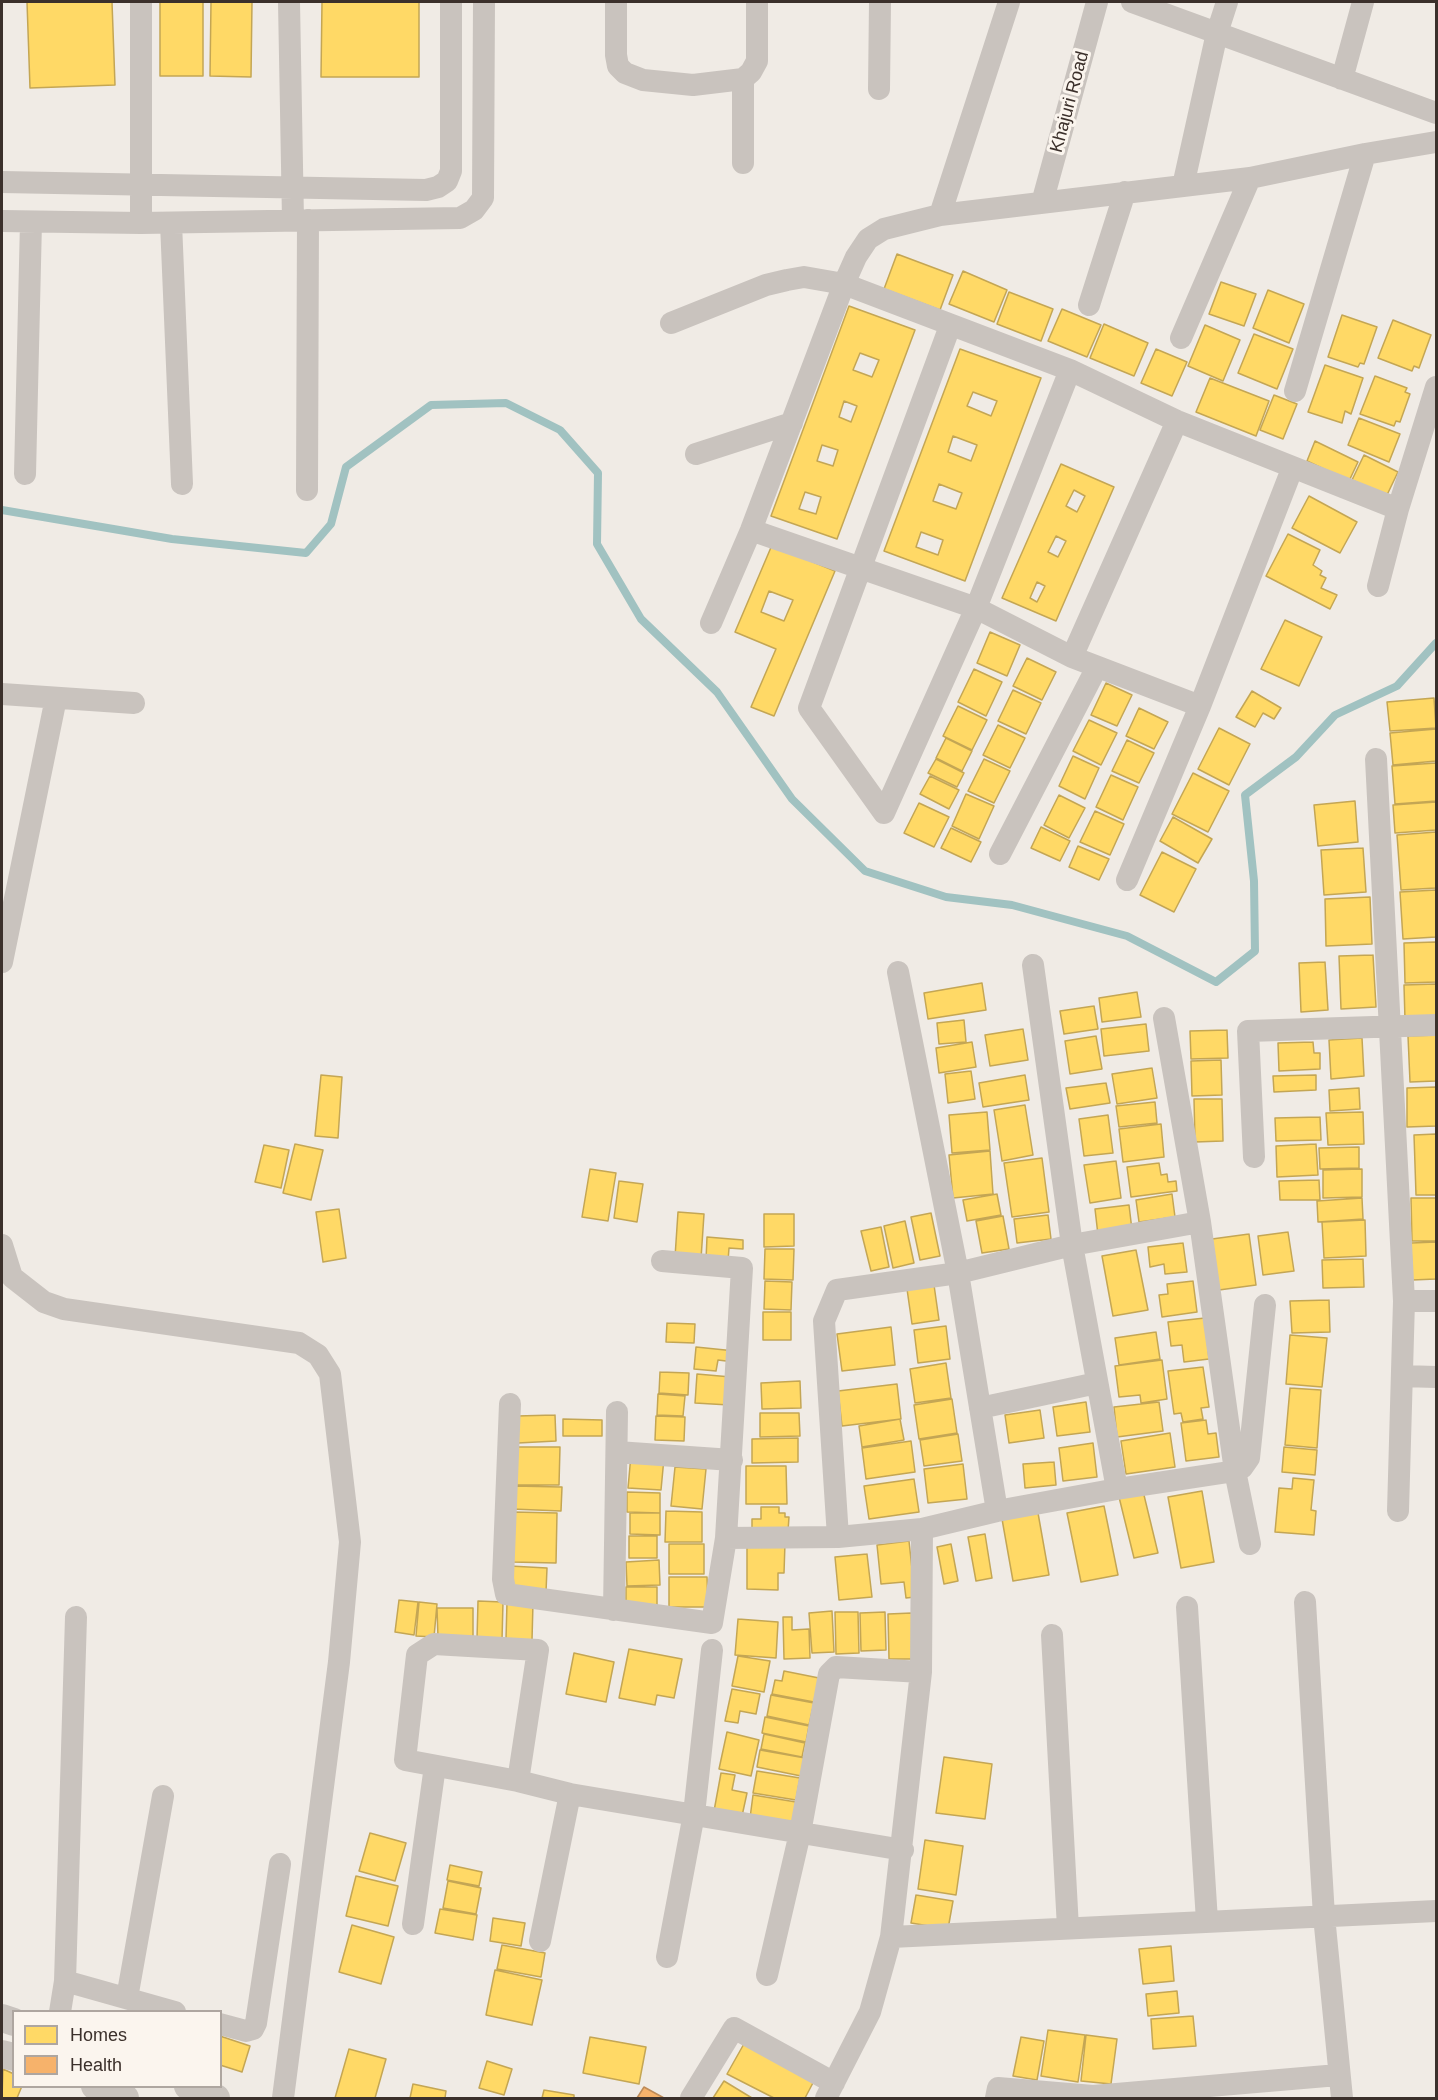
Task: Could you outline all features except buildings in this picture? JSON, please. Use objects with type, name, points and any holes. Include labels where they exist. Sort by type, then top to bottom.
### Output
[{"type":"street","points":[[141,2],[141,223]]},
{"type":"street","points":[[289,2],[294,186],[300,220],[307,490]]},
{"type":"street","points":[[2,182],[426,190],[438,187],[447,181],[451,171],[451,2]]},
{"type":"street","points":[[2,221],[171,223],[460,218],[474,210],[483,198],[484,2]]},
{"type":"street","points":[[616,2],[618,66],[625,73],[644,80],[693,85],[743,79],[751,72],[757,61],[757,2]]},
{"type":"street","points":[[879,89],[880,2]]},
{"type":"street","points":[[940,215],[1009,2]]},
{"type":"street","name":"Khajuri Road","points":[[1042,203],[1097,2]]},
{"type":"street","points":[[1132,2],[1437,113]]},
{"type":"street","points":[[1183,186],[1217,33],[1227,2]]},
{"type":"street","points":[[1342,79],[1363,2]]},
{"type":"street","points":[[743,79],[743,163]]},
{"type":"street","points":[[711,623],[751,530],[844,284],[856,257],[868,239],[884,229],[940,215],[1250,178],[1365,154],[1437,142]]},
{"type":"street","points":[[1295,391],[1365,154]]},
{"type":"street","points":[[1181,338],[1250,178]]},
{"type":"street","points":[[447,181],[474,210]]},
{"type":"street","points":[[1089,304],[1125,192]]},
{"type":"street","points":[[25,474],[31,222]]},
{"type":"street","points":[[171,223],[183,484]]},
{"type":"street","points":[[671,323],[766,285],[787,280],[804,277],[844,284],[1070,370],[1176,422],[1398,509]]},
{"type":"street","points":[[950,326],[809,708],[884,813],[976,608],[1070,370]]},
{"type":"street","points":[[1378,586],[1398,509],[1435,396]]},
{"type":"street","points":[[1072,657],[1176,422]]},
{"type":"street","points":[[696,454],[792,423]]},
{"type":"street","points":[[1127,880],[1200,706],[1292,469]]},
{"type":"street","points":[[751,530],[976,608],[1072,657],[1200,706]]},
{"type":"street","points":[[1000,854],[1097,667]]},
{"type":"street","points":[[2,694],[134,703]]},
{"type":"street","points":[[2,962],[56,698]]},
{"type":"street","points":[[1376,759],[1404,1301],[1398,1510]]},
{"type":"street","points":[[1033,965],[1072,1245],[1117,1489]]},
{"type":"street","points":[[898,972],[958,1273],[997,1511]]},
{"type":"street","points":[[1164,1018],[1200,1222],[1235,1471],[1250,1544]]},
{"type":"street","points":[[1254,1157],[1248,1031],[1437,1025]]},
{"type":"street","points":[[838,1537],[824,1321],[837,1290],[958,1273],[1072,1245],[1200,1222]]},
{"type":"street","points":[[2,1245],[12,1278],[44,1302],[64,1309],[299,1343],[318,1355],[330,1374],[350,1542],[339,1662],[283,2098]]},
{"type":"street","points":[[510,1404],[502,1587],[506,1594],[712,1623],[726,1539],[742,1268],[662,1262]]},
{"type":"street","points":[[1404,1301],[1437,1300]]},
{"type":"street","points":[[726,1539],[838,1537],[922,1529],[997,1511],[1242,1468],[1249,1458],[1265,1305]]},
{"type":"street","points":[[1402,1376],[1437,1377]]},
{"type":"street","points":[[980,1408],[1097,1383]]},
{"type":"street","points":[[614,1610],[617,1412]]},
{"type":"street","points":[[617,1452],[732,1460]]},
{"type":"street","points":[[691,2098],[734,2028],[830,2091],[870,2012],[891,1937],[903,1850],[921,1672],[922,1529]]},
{"type":"street","points":[[1305,1602],[1324,1917],[1342,2098]]},
{"type":"street","points":[[1187,1607],[1208,1922]]},
{"type":"street","points":[[60,2010],[65,1981],[76,1617]]},
{"type":"street","points":[[1052,1635],[1068,1928]]},
{"type":"street","points":[[518,1781],[538,1650],[434,1644],[417,1654],[405,1760],[518,1781],[570,1794],[903,1850]]},
{"type":"street","points":[[666,1958],[694,1814],[712,1650]]},
{"type":"street","points":[[767,1975],[800,1833],[829,1674],[836,1667],[921,1672]]},
{"type":"street","points":[[413,1924],[435,1766]]},
{"type":"street","points":[[540,1941],[570,1794]]},
{"type":"street","points":[[127,1998],[163,1796]]},
{"type":"street","points":[[222,2025],[246,2031],[253,2029],[256,2023],[280,1864]]},
{"type":"street","points":[[891,1937],[1437,1911]]},
{"type":"street","points":[[65,1981],[168,2010]]},
{"type":"street","points":[[996,2098],[998,2088],[1093,2097],[1338,2075]]},
{"type":"street","points":[[100,2088],[125,2098]]},
{"type":"street","points":[[193,2088],[216,2098]]},
{"type":"waterway","points":[[2,510],[172,539],[306,553],[331,524],[346,467],[431,405],[506,403],[560,430],[598,473],[597,544],[641,619],[717,692],[792,799],[865,871],[946,897],[1012,905],[1127,936],[1216,982],[1255,951],[1254,881],[1245,795],[1296,757],[1335,715],[1397,686],[1436,643]]}]
